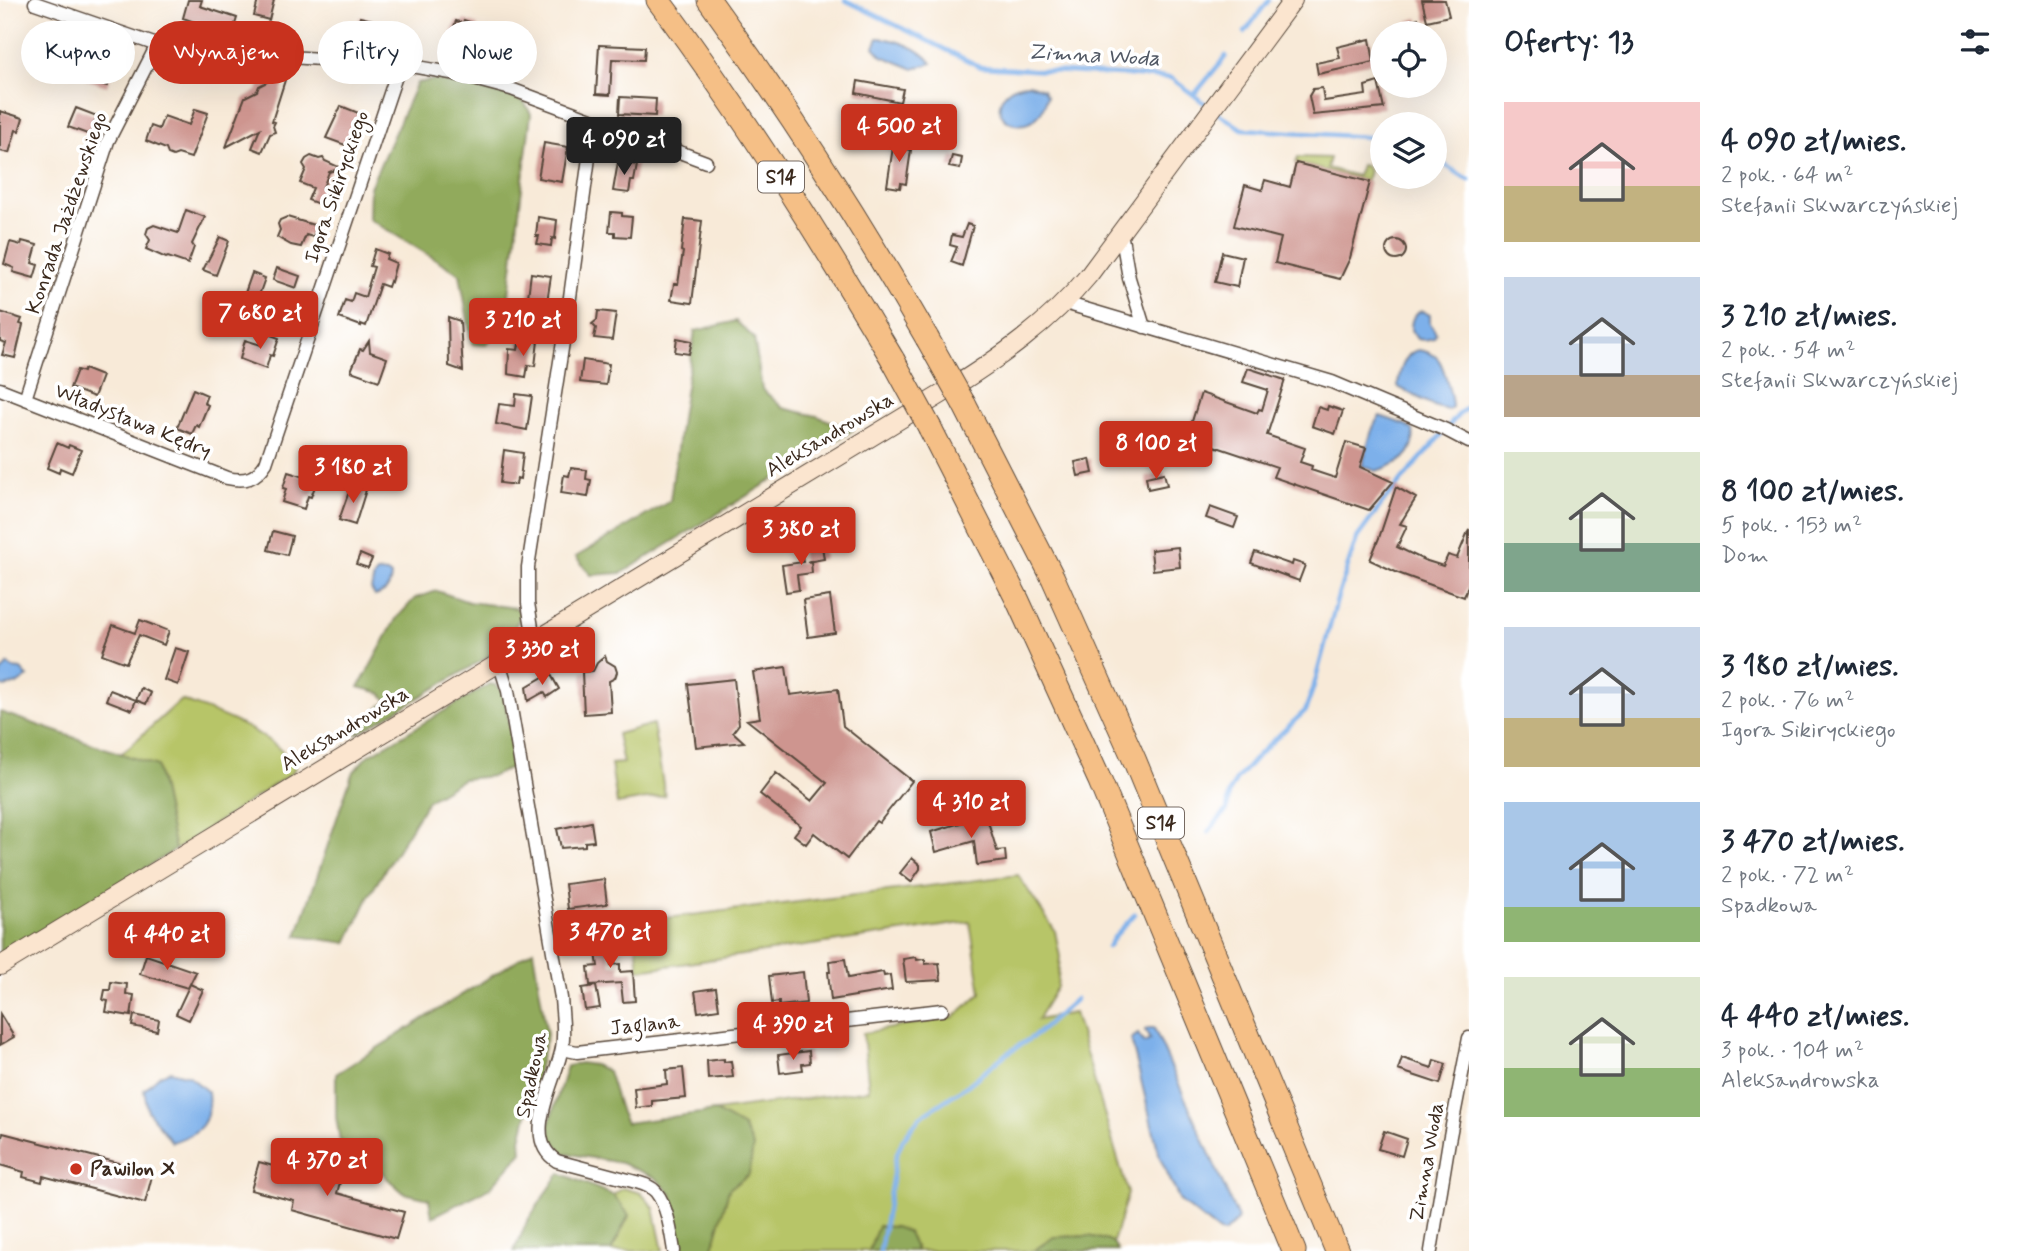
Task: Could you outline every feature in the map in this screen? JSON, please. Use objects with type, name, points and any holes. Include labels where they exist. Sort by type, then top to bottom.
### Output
[{"type":"highway","name":"S14","points":[[658,0],[692,46],[824,243],[930,428],[1018,601],[1100,780],[1294,1251]]},
{"type":"highway","name":"S14","points":[[709,0],[754,62],[874,247],[964,404],[1053,579],[1129,747],[1337,1251]]},
{"type":"main road","name":"Aleksandrowska","points":[[0,966],[974,374],[1041,325],[1065,303],[1121,232],[1293,0]]},
{"type":"street","points":[[36,3],[149,42]]},
{"type":"street","name":"Konrada Jażdżewskiego","points":[[25,399],[108,141],[149,61]]},
{"type":"street","points":[[423,68],[511,89],[706,162]]},
{"type":"street","name":"Igora Sikiryckiego","points":[[253,478],[266,463],[393,84]]},
{"type":"street","points":[[534,640],[528,603],[528,567],[570,298],[594,121]]},
{"type":"street","points":[[1121,232],[1129,278],[1144,327]]},
{"type":"street","points":[[1065,303],[1332,382],[1469,442]]},
{"type":"street","name":"Władysława Kędry","points":[[0,389],[227,478],[253,478]]},
{"type":"street","name":"Spadkowa","points":[[499,662],[508,691],[561,998],[562,1049],[541,1121],[540,1142],[548,1155],[557,1161],[636,1182],[655,1191],[662,1204],[674,1251]]},
{"type":"street","name":"Jaglana","points":[[562,1049],[577,1052],[942,1010]]},
{"type":"street","name":"Zimna Woda","points":[[1431,1251],[1469,1038]]},
{"type":"green space","points":[[435,80],[437,84],[457,84],[502,92],[524,102],[531,114],[506,319],[487,345],[472,344],[460,274],[369,219],[370,187],[417,84]]},
{"type":"green space","points":[[1298,157],[1330,158],[1327,168],[1357,176],[1361,165],[1366,166],[1369,171],[1366,181],[1296,163]]},
{"type":"green space","points":[[736,321],[754,338],[762,389],[783,408],[817,416],[853,430],[622,573],[591,575],[576,557],[670,501],[695,331]]},
{"type":"green space","points":[[437,591],[469,602],[516,608],[522,614],[503,648],[357,734],[365,720],[387,701],[381,693],[359,687],[396,619],[415,598]]},
{"type":"green space","points":[[490,684],[503,692],[517,765],[493,776],[463,779],[428,800],[369,896],[347,943],[297,936],[352,774],[366,757]]},
{"type":"green space","points":[[181,700],[228,718],[258,734],[285,753],[296,766],[292,773],[175,850],[157,766],[121,754]]},
{"type":"green space","points":[[0,712],[157,766],[175,850],[0,957]]},
{"type":"green space","points":[[653,724],[665,796],[617,804],[611,764],[623,763],[617,734]]},
{"type":"green space","points":[[1018,875],[1055,931],[1060,957],[1057,987],[1037,1020],[1074,1013],[1128,1193],[1113,1242],[1089,1236],[1054,1237],[1033,1251],[916,1251],[916,1247],[879,1226],[869,1251],[712,1251],[729,1189],[749,1174],[743,1127],[715,1111],[869,1090],[863,1033],[954,1017],[981,993],[970,922],[639,970],[634,922]]},
{"type":"green space","points":[[533,950],[547,1035],[521,1139],[522,1152],[490,1188],[432,1217],[429,1199],[404,1193],[388,1179],[368,1153],[340,1141],[336,1117],[336,1074]]},
{"type":"green space","points":[[580,1063],[608,1071],[626,1123],[715,1111],[743,1127],[753,1146],[749,1174],[729,1189],[712,1251],[682,1251],[672,1195],[656,1178],[621,1163],[564,1153],[552,1140],[549,1124],[567,1066]]},
{"type":"green space","points":[[560,1173],[613,1195],[629,1215],[611,1251],[514,1251],[528,1220]]},
{"type":"green space","points":[[623,1188],[641,1193],[654,1208],[663,1251],[611,1251],[629,1216],[613,1195]]},
{"type":"green space","points":[[878,1226],[895,1227],[908,1232],[916,1251],[869,1251]]},
{"type":"green space","points":[[1089,1236],[1113,1242],[1118,1251],[1033,1251],[1054,1237]]},
{"type":"water","points":[[878,38],[908,45],[932,63],[914,69],[882,56],[874,47]]},
{"type":"water","points":[[1029,84],[1043,89],[1047,96],[1042,111],[1034,120],[1015,124],[1001,114],[1000,105],[1009,90],[1015,86]]},
{"type":"water","points":[[1422,311],[1430,315],[1430,323],[1436,333],[1434,338],[1417,339],[1411,330],[1413,318]]},
{"type":"water","points":[[1418,350],[1431,354],[1440,363],[1452,403],[1448,410],[1436,407],[1398,387],[1406,359]]},
{"type":"water","points":[[1380,416],[1406,425],[1413,430],[1413,439],[1412,447],[1404,458],[1376,471],[1362,466],[1371,433]]},
{"type":"water","points":[[378,572],[391,576],[390,584],[375,596],[371,589]]},
{"type":"water","points":[[8,664],[12,668],[21,669],[28,677],[18,684],[4,687],[0,684],[0,673]]},
{"type":"water","points":[[1154,1028],[1238,1218],[1224,1233],[1219,1232],[1180,1201],[1160,1158],[1131,1039],[1138,1034],[1144,1043],[1150,1040],[1145,1030]]},
{"type":"water","points":[[170,1071],[189,1076],[208,1092],[209,1103],[202,1125],[190,1135],[172,1142],[148,1111],[144,1090],[160,1075]]},
{"type":"building","points":[[188,0],[202,0],[200,6],[237,18],[236,21],[192,21],[183,18]]},
{"type":"building","points":[[258,0],[274,0],[269,20],[254,16]]},
{"type":"building","points":[[1422,0],[1445,0],[1449,16],[1427,21]]},
{"type":"building","points":[[360,17],[377,21],[359,21]]},
{"type":"building","points":[[1370,39],[1370,63],[1318,74],[1316,63],[1340,58],[1337,47]]},
{"type":"building","points":[[599,45],[645,47],[644,60],[612,59],[610,95],[596,94]]},
{"type":"building","points":[[858,81],[903,89],[900,102],[856,93]]},
{"type":"building","points":[[284,84],[272,121],[275,122],[275,132],[270,134],[262,152],[252,148],[260,129],[226,147],[245,97],[257,91],[259,86]]},
{"type":"building","points":[[1370,84],[1370,98],[1382,98],[1384,108],[1313,115],[1309,96],[1313,89],[1322,88],[1324,101],[1366,95],[1365,86]]},
{"type":"building","points":[[620,97],[656,99],[655,116],[619,114]]},
{"type":"building","points":[[341,106],[361,114],[348,146],[326,138]]},
{"type":"building","points":[[76,108],[97,116],[90,135],[68,127]]},
{"type":"building","points":[[195,109],[208,113],[191,158],[178,154],[173,156],[168,154],[166,149],[146,141],[151,126],[159,129],[164,116],[189,125]]},
{"type":"building","points":[[0,111],[23,118],[9,153],[0,151]]},
{"type":"building","points":[[897,139],[908,141],[907,149],[911,150],[906,184],[901,183],[900,188],[887,186],[893,147]]},
{"type":"building","points":[[544,143],[568,147],[562,182],[538,178]]},
{"type":"building","points":[[311,156],[323,158],[341,168],[329,172],[322,190],[329,193],[324,206],[308,200],[313,188],[300,183],[306,169],[303,164]]},
{"type":"building","points":[[952,156],[962,158],[960,169],[949,167]]},
{"type":"building","points":[[618,162],[637,165],[629,193],[613,191]]},
{"type":"building","points":[[1296,163],[1370,182],[1350,258],[1340,279],[1275,263],[1281,238],[1234,226],[1245,185],[1262,190],[1265,180],[1290,187]]},
{"type":"building","points":[[186,210],[205,217],[192,244],[194,247],[188,264],[146,249],[150,240],[146,234],[148,228],[154,225],[178,233]]},
{"type":"building","points":[[611,212],[632,217],[630,237],[615,236],[615,232],[609,232]]},
{"type":"building","points":[[287,217],[317,226],[313,237],[306,235],[301,247],[277,237],[280,220]]},
{"type":"building","points":[[538,217],[557,220],[555,239],[552,238],[551,246],[537,244]]},
{"type":"building","points":[[685,219],[702,221],[692,303],[671,300],[674,284],[678,284]]},
{"type":"building","points":[[967,224],[973,226],[962,266],[951,262],[957,247],[950,245],[952,235],[962,237]]},
{"type":"building","points":[[220,237],[229,241],[216,275],[203,270]]},
{"type":"building","points":[[1396,240],[1403,243],[1406,250],[1403,257],[1396,260],[1389,257],[1386,250],[1389,243]]},
{"type":"building","points":[[22,241],[37,245],[32,263],[38,265],[34,278],[13,272],[14,268],[4,264],[10,242],[21,245]]},
{"type":"building","points":[[375,249],[388,254],[386,259],[396,263],[391,282],[388,287],[380,284],[366,326],[361,326],[339,318],[345,300],[351,302],[354,293],[365,297],[374,267],[370,266]]},
{"type":"building","points":[[1222,252],[1243,257],[1237,287],[1215,282]]},
{"type":"building","points":[[277,268],[300,276],[296,288],[273,280]]},
{"type":"building","points":[[252,273],[265,278],[257,301],[244,296]]},
{"type":"building","points":[[531,273],[551,276],[546,308],[527,305]]},
{"type":"building","points":[[598,311],[616,313],[612,340],[594,338],[596,328],[592,324],[597,320]]},
{"type":"building","points":[[0,312],[22,319],[15,358],[2,355],[6,343],[0,341]]},
{"type":"building","points":[[448,317],[460,321],[463,371],[449,366]]},
{"type":"building","points":[[265,333],[279,338],[266,369],[240,359],[245,340],[261,345]]},
{"type":"building","points":[[677,338],[692,341],[689,354],[675,352]]},
{"type":"building","points":[[520,339],[538,341],[535,366],[528,365],[526,377],[508,374],[509,349],[518,350]]},
{"type":"building","points":[[369,341],[370,352],[387,358],[379,381],[351,371],[360,349],[363,350]]},
{"type":"building","points":[[583,360],[609,364],[606,385],[580,382]]},
{"type":"building","points":[[1248,368],[1285,380],[1267,435],[1305,448],[1300,462],[1312,466],[1311,470],[1335,478],[1346,442],[1366,448],[1360,467],[1393,482],[1369,510],[1273,477],[1277,467],[1187,437],[1201,393],[1257,413],[1259,409],[1262,410],[1268,390],[1243,382]]},
{"type":"building","points":[[84,369],[102,376],[94,397],[70,388],[77,370],[83,372]]},
{"type":"building","points":[[193,389],[207,395],[204,403],[208,405],[199,427],[196,425],[192,434],[177,428]]},
{"type":"building","points":[[516,394],[532,396],[527,430],[496,424],[499,404],[515,406]]},
{"type":"building","points":[[1328,406],[1343,411],[1335,434],[1312,426],[1318,407],[1327,410]]},
{"type":"building","points":[[57,443],[81,450],[72,473],[60,468],[59,473],[47,468]]},
{"type":"building","points":[[504,450],[523,453],[520,479],[517,478],[516,485],[500,483]]},
{"type":"building","points":[[1090,459],[1093,473],[1078,476],[1075,462]]},
{"type":"building","points":[[571,468],[587,470],[586,479],[591,480],[588,497],[561,493],[564,475],[569,476]]},
{"type":"building","points":[[288,472],[317,481],[304,509],[282,502]]},
{"type":"building","points":[[1164,473],[1167,485],[1148,489],[1146,477]]},
{"type":"building","points":[[351,486],[366,490],[355,525],[339,520]]},
{"type":"building","points":[[1396,487],[1416,498],[1400,524],[1407,526],[1397,547],[1443,566],[1448,555],[1457,558],[1469,529],[1469,583],[1464,597],[1370,560]]},
{"type":"building","points":[[1210,507],[1238,517],[1234,528],[1206,518]]},
{"type":"building","points":[[831,517],[850,517],[850,530],[831,530]]},
{"type":"building","points":[[273,531],[292,536],[287,555],[268,550]]},
{"type":"building","points":[[822,546],[824,559],[811,561],[812,573],[797,575],[799,590],[786,592],[782,565],[803,562],[801,549]]},
{"type":"building","points":[[1178,547],[1180,567],[1153,570],[1151,550]]},
{"type":"building","points":[[1255,552],[1292,565],[1293,561],[1305,565],[1299,581],[1251,563]]},
{"type":"building","points":[[360,554],[372,559],[368,568],[356,564]]},
{"type":"building","points":[[830,596],[835,633],[808,637],[803,600]]},
{"type":"building","points":[[140,620],[169,631],[164,645],[139,635],[126,663],[102,654],[113,625],[135,633]]},
{"type":"building","points":[[175,648],[189,652],[178,685],[164,680]]},
{"type":"building","points":[[605,656],[617,672],[615,678],[609,681],[611,712],[584,714],[582,672],[593,671]]},
{"type":"building","points":[[786,667],[790,695],[838,689],[843,726],[912,781],[847,859],[814,833],[806,844],[794,835],[801,826],[760,794],[776,773],[812,801],[827,783],[747,720],[760,718],[753,672]]},
{"type":"building","points":[[550,673],[559,689],[547,697],[544,692],[528,701],[526,687]]},
{"type":"building","points":[[734,679],[739,724],[733,732],[744,742],[696,747],[688,684]]},
{"type":"building","points":[[141,688],[151,693],[146,704],[136,700]]},
{"type":"building","points":[[110,690],[136,700],[132,710],[106,700]]},
{"type":"building","points":[[986,815],[997,851],[1005,850],[1006,861],[977,865],[974,841],[936,852],[931,832]]},
{"type":"building","points":[[591,822],[594,841],[585,842],[585,846],[561,848],[557,829]]},
{"type":"building","points":[[912,858],[920,865],[920,869],[911,882],[900,873]]},
{"type":"building","points":[[604,879],[607,904],[568,909],[565,884]]},
{"type":"building","points":[[606,932],[611,965],[620,964],[620,972],[633,971],[635,1001],[623,1002],[621,983],[590,985],[588,967],[598,966],[593,934]]},
{"type":"building","points":[[146,955],[196,972],[188,988],[140,974]]},
{"type":"building","points":[[916,957],[917,960],[925,959],[925,964],[939,963],[941,980],[906,982],[903,959]]},
{"type":"building","points":[[845,959],[848,978],[883,972],[884,976],[890,975],[892,990],[831,1000],[829,961]]},
{"type":"building","points":[[803,972],[806,1003],[779,1006],[779,1002],[772,1003],[769,976]]},
{"type":"building","points":[[111,982],[127,984],[126,994],[134,995],[131,1016],[106,1012],[108,1001],[103,1000],[105,990],[110,990]]},
{"type":"building","points":[[190,984],[203,990],[189,1020],[176,1014]]},
{"type":"building","points":[[596,986],[600,1008],[585,1010],[582,988]]},
{"type":"building","points":[[716,988],[719,1009],[698,1012],[695,991]]},
{"type":"building","points":[[0,1014],[14,1037],[0,1045]]},
{"type":"building","points":[[134,1015],[159,1020],[157,1031],[132,1026]]},
{"type":"building","points":[[809,1051],[810,1063],[802,1064],[803,1070],[780,1073],[778,1055]]},
{"type":"building","points":[[1402,1058],[1432,1068],[1434,1060],[1446,1064],[1440,1084],[1398,1070]]},
{"type":"building","points":[[724,1059],[724,1062],[731,1061],[733,1077],[708,1079],[707,1061]]},
{"type":"building","points":[[683,1068],[686,1098],[652,1101],[652,1106],[636,1108],[634,1088],[667,1084],[666,1070]]},
{"type":"building","points":[[1384,1131],[1407,1139],[1402,1156],[1378,1149]]},
{"type":"building","name":"Pawilon X","points":[[3,1133],[153,1172],[145,1203],[43,1176],[42,1182],[23,1177],[24,1172],[0,1165]]},
{"type":"building","points":[[335,1147],[349,1150],[337,1193],[404,1212],[396,1239],[292,1210],[294,1201],[251,1190],[259,1162],[326,1181]]},
{"type":"waterway","name":"Zimna Woda","points":[[845,0],[981,67],[1171,78],[1207,105]]},
{"type":"waterway","points":[[1245,32],[1269,0]]},
{"type":"waterway","points":[[1194,95],[1226,56]]},
{"type":"waterway","name":"Zimna Woda","points":[[1215,111],[1242,129],[1370,137]]},
{"type":"waterway","name":"Zimna Woda","points":[[1447,166],[1469,180]]},
{"type":"waterway","points":[[1208,832],[1227,810],[1229,793],[1236,780],[1259,754],[1305,711],[1357,538],[1384,501],[1469,406]]},
{"type":"waterway","points":[[1108,947],[1135,914]]},
{"type":"waterway","points":[[880,1251],[896,1156],[903,1139],[920,1117],[1037,1034],[1076,999]]},
{"type":"place","name":"Pawilon X","points":[[76,1169]]}]
